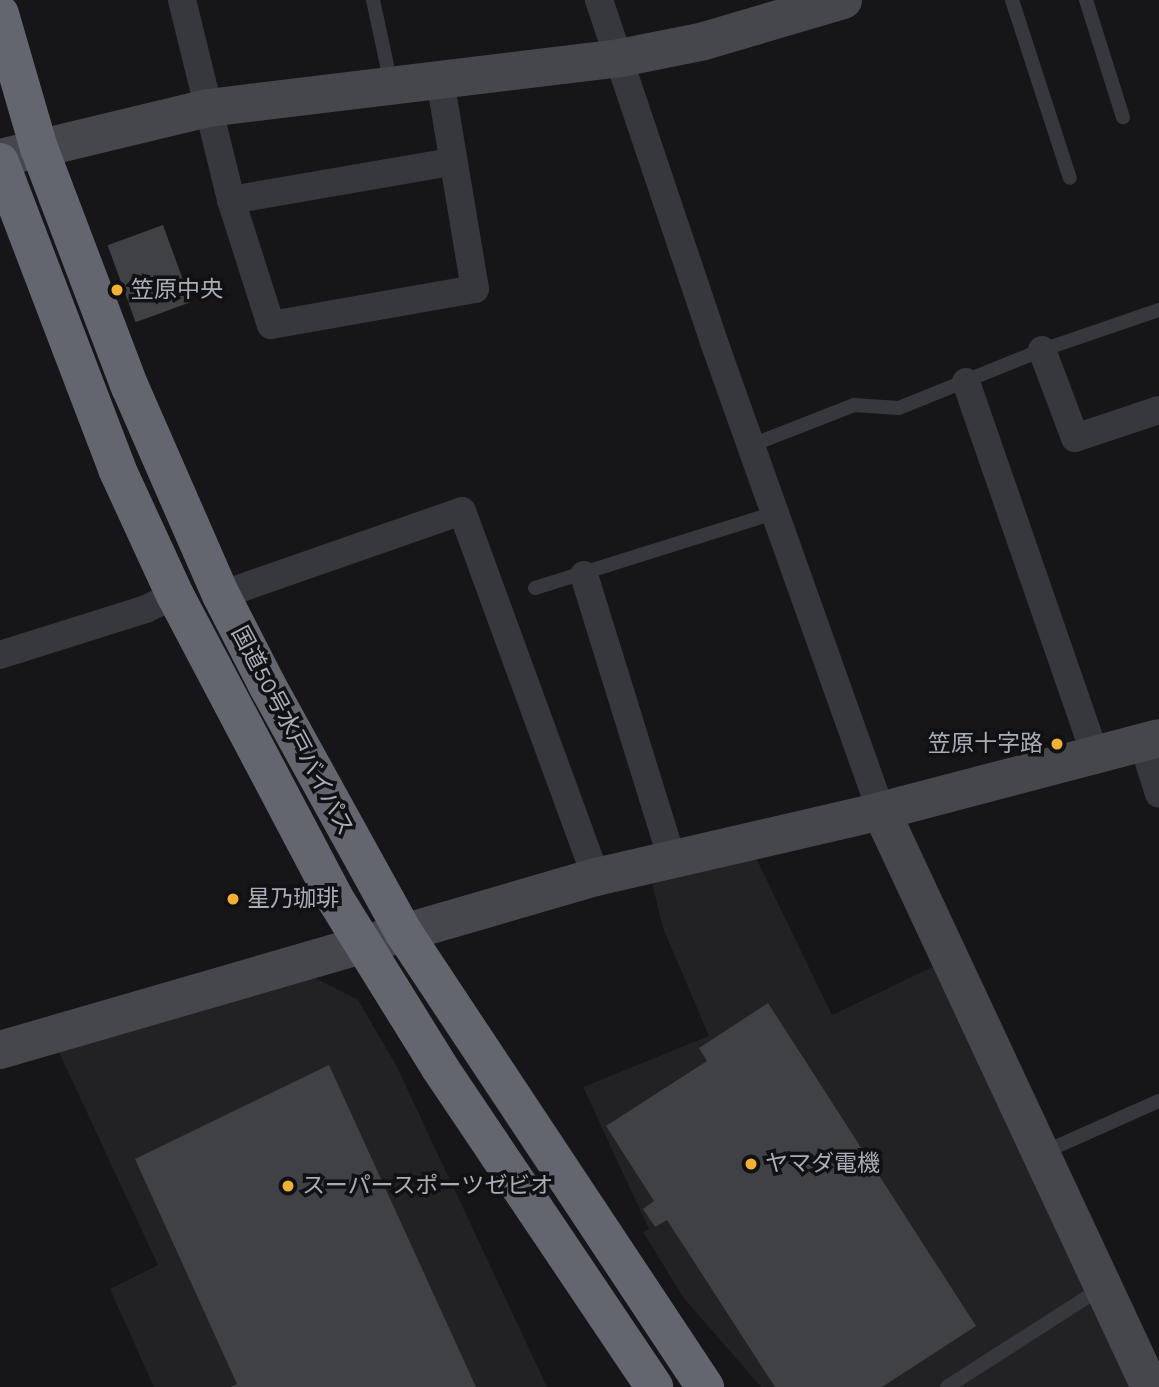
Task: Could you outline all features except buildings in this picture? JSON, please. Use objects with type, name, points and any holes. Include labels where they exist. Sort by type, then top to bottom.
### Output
[{"type":"highway","name":"国道50号水戸バイパス","points":[[0,14],[39,148],[130,387],[221,595],[316,779],[404,933],[705,1387]]},
{"type":"highway","name":"国道50号水戸バイパス","points":[[0,160],[117,468],[175,595],[334,897],[440,1068],[654,1387]]},
{"type":"street","points":[[182,0],[231,200],[271,325],[475,289],[450,162],[440,79]]},
{"type":"street","points":[[599,0],[774,513],[881,811],[1150,1387]]},
{"type":"street","points":[[0,160],[39,148],[208,108],[621,58],[704,41],[826,3]]},
{"type":"street","points":[[231,200],[450,162]]},
{"type":"street","points":[[1042,350],[1075,438],[1159,410]]},
{"type":"street","points":[[966,382],[1095,755]]},
{"type":"street","points":[[221,595],[462,511],[596,877]]},
{"type":"street","points":[[584,575],[672,859]]},
{"type":"street","points":[[0,655],[146,609],[175,595]]},
{"type":"street","points":[[0,1050],[596,877],[881,811],[1151,741],[1159,794]]},
{"type":"lane","points":[[373,0],[391,84]]},
{"type":"lane","points":[[1012,0],[1070,177]]},
{"type":"lane","points":[[1086,0],[1123,117]]},
{"type":"lane","points":[[752,445],[854,405],[899,408],[1042,350],[1159,310]]},
{"type":"lane","points":[[535,588],[584,575],[774,513]]},
{"type":"lane","points":[[1041,1153],[1159,1101]]},
{"type":"lane","points":[[947,1387],[1104,1287]]},
{"type":"shaded area","points":[[756,858],[832,1015],[935,966],[1135,1387],[761,1387],[683,1297],[643,1232],[649,1229],[583,1087],[709,1036],[663,928],[652,883]]},
{"type":"shaded area","points":[[313,977],[358,1000],[396,1065],[547,1387],[154,1387],[110,1289],[158,1265],[57,1048]]},
{"type":"place","name":"笠原中央","points":[[117,290]]},
{"type":"place","name":"笠原十字路","points":[[1057,744]]},
{"type":"place","name":"星乃珈琲","points":[[233,899]]},
{"type":"place","name":"ヤマダ電機","points":[[751,1164]]},
{"type":"place","name":"スーパースポーツゼビオ","points":[[288,1186]]}]
